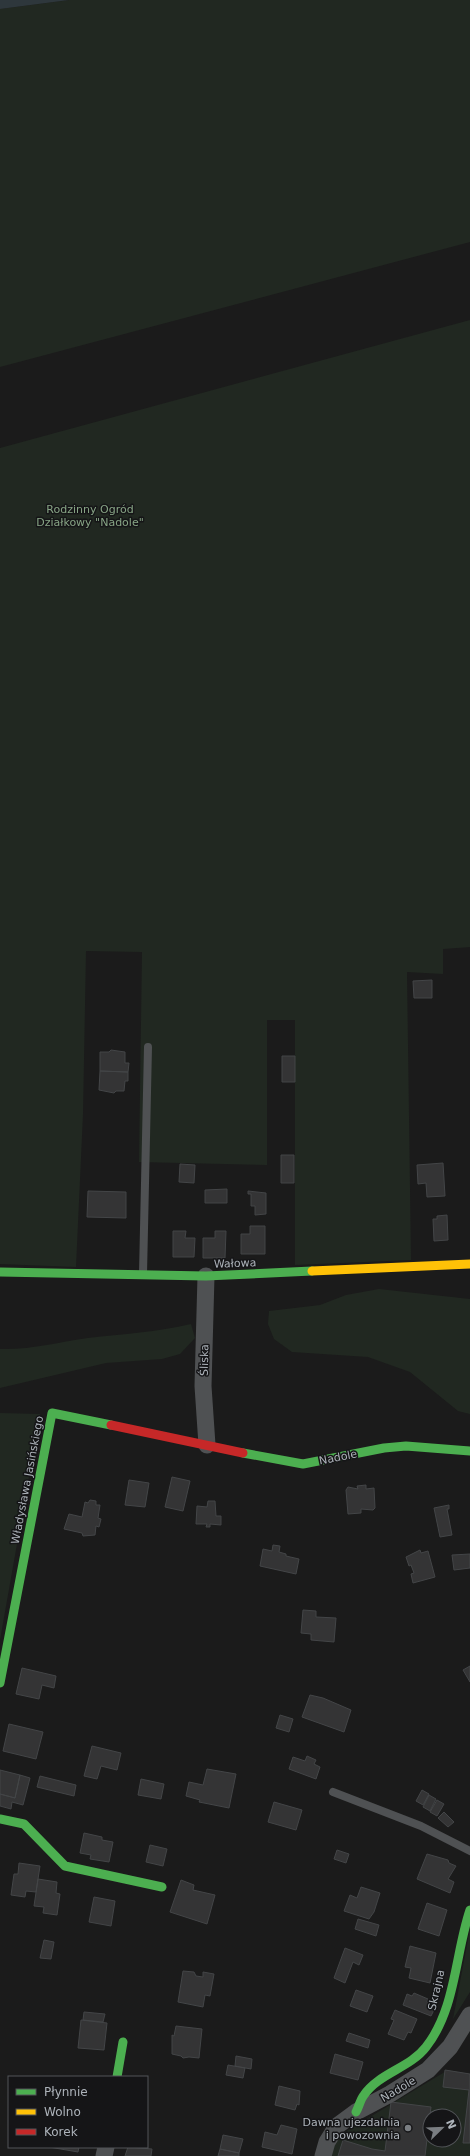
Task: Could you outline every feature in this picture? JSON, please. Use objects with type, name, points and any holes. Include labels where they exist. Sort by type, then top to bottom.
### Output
[{"type":"street","name":"Wałowa","points":[[0,1272],[206,1276],[470,1264]]},
{"type":"street","name":"Śliska","points":[[206,1276],[203,1386],[207,1445]]},
{"type":"street","name":"Władysława Jasińskiego","points":[[0,1683],[52,1413],[207,1445]]},
{"type":"street","name":"Nadole","points":[[207,1445],[241,1453],[303,1464],[384,1448],[406,1446],[470,1451]]},
{"type":"street","points":[[0,1819],[24,1824],[65,1866],[162,1887]]},
{"type":"street","name":"Skrajna","points":[[356,2112],[363,2096],[380,2079],[413,2061],[432,2040],[446,2010],[456,1959],[470,1910]]},
{"type":"street","name":"Nadole","points":[[323,2156],[327,2142],[337,2126],[356,2112],[390,2094],[428,2070],[450,2047],[470,2015]]},
{"type":"street","points":[[117,2076],[122,2042]]},
{"type":"lane","points":[[143,1275],[148,1047]]},
{"type":"lane","points":[[333,1792],[414,1823],[470,1851]]},
{"type":"green space","points":[[69,0],[470,0],[470,242],[0,367],[0,9]]},
{"type":"green space","name":"Rodzinny Ogród Działkowy \"Nadole\"","points":[[470,320],[470,947],[443,949],[443,974],[407,972],[411,1260],[295,1265],[295,1020],[267,1020],[267,1165],[139,1162],[142,952],[86,951],[83,1114],[76,1267],[0,1264],[0,448]]},
{"type":"green space","points":[[379,1289],[470,1299],[470,1414],[458,1411],[410,1372],[368,1357],[292,1352],[274,1339],[268,1324],[269,1311],[320,1305],[346,1295]]},
{"type":"green space","points":[[191,1324],[195,1338],[180,1354],[162,1359],[106,1363],[0,1388],[0,1349],[33,1347],[88,1338],[153,1331]]},
{"type":"green space","points":[[0,1413],[40,1414],[0,1640]]},
{"type":"green space","points":[[470,1929],[470,1992],[453,2019]]},
{"type":"green space","points":[[448,2070],[470,2074],[470,2156],[331,2156],[335,2138]]},
{"type":"shaded area","points":[[0,0],[69,0],[0,9]]},
{"type":"building","points":[[432,980],[432,998],[414,998],[413,981]]},
{"type":"building","points":[[111,1050],[125,1052],[125,1063],[129,1063],[128,1072],[100,1071],[100,1052],[109,1052]]},
{"type":"building","points":[[282,1056],[295,1056],[295,1082],[282,1082]]},
{"type":"building","points":[[100,1071],[128,1072],[128,1081],[125,1081],[124,1091],[116,1091],[114,1093],[99,1090]]},
{"type":"building","points":[[281,1155],[294,1155],[294,1183],[281,1183]]},
{"type":"building","points":[[443,1163],[445,1196],[427,1197],[426,1183],[418,1184],[417,1165]]},
{"type":"building","points":[[180,1164],[195,1165],[194,1183],[179,1182]]},
{"type":"building","points":[[227,1189],[227,1203],[205,1203],[205,1190]]},
{"type":"building","points":[[88,1191],[126,1192],[126,1218],[87,1217]]},
{"type":"building","points":[[248,1191],[266,1193],[266,1214],[255,1215],[255,1206],[251,1206],[251,1194],[248,1194]]},
{"type":"building","points":[[447,1215],[448,1240],[434,1241],[433,1219],[437,1219],[437,1216]]},
{"type":"building","points":[[250,1226],[265,1226],[265,1254],[241,1254],[241,1234],[250,1234]]},
{"type":"building","points":[[173,1231],[186,1231],[185,1238],[195,1238],[194,1257],[173,1257]]},
{"type":"building","points":[[215,1231],[226,1231],[225,1258],[203,1258],[203,1238],[215,1238]]},
{"type":"building","points":[[172,1477],[190,1481],[183,1511],[165,1507]]},
{"type":"building","points":[[129,1480],[149,1483],[145,1507],[125,1505]]},
{"type":"building","points":[[366,1485],[366,1489],[374,1488],[375,1508],[373,1510],[361,1509],[361,1513],[348,1514],[346,1490],[348,1487],[358,1489],[357,1486]]},
{"type":"building","points":[[90,1500],[96,1501],[96,1505],[100,1505],[98,1518],[101,1519],[99,1527],[96,1526],[95,1535],[83,1536],[82,1533],[64,1529],[69,1514],[82,1517],[85,1502],[88,1503]]},
{"type":"building","points":[[208,1501],[215,1501],[216,1516],[221,1516],[221,1525],[210,1524],[210,1527],[206,1527],[207,1524],[196,1524],[197,1506],[207,1507]]},
{"type":"building","points":[[449,1505],[449,1509],[447,1509],[452,1535],[440,1537],[434,1508]]},
{"type":"building","points":[[273,1545],[280,1546],[279,1552],[286,1554],[286,1556],[299,1559],[296,1574],[260,1566],[263,1549],[272,1551]]},
{"type":"building","points":[[420,1550],[421,1553],[428,1551],[435,1577],[413,1583],[411,1574],[414,1573],[411,1565],[409,1566],[406,1557]]},
{"type":"building","points":[[470,1554],[470,1568],[454,1570],[452,1555]]},
{"type":"building","points":[[303,1610],[316,1611],[316,1617],[336,1618],[334,1642],[311,1640],[311,1634],[301,1633]]},
{"type":"building","points":[[470,1666],[470,1682],[463,1670]]},
{"type":"building","points":[[22,1668],[56,1676],[54,1688],[42,1685],[39,1699],[16,1694]]},
{"type":"building","points":[[310,1695],[323,1698],[351,1710],[344,1732],[302,1717]]},
{"type":"building","points":[[280,1715],[293,1719],[289,1732],[276,1728]]},
{"type":"building","points":[[9,1724],[43,1732],[36,1759],[3,1751]]},
{"type":"building","points":[[92,1746],[121,1753],[117,1770],[101,1766],[97,1779],[84,1776]]},
{"type":"building","points":[[307,1756],[316,1760],[314,1764],[320,1767],[316,1779],[289,1769],[293,1757],[305,1761]]},
{"type":"building","points":[[207,1769],[236,1774],[229,1808],[199,1802],[200,1800],[186,1796],[189,1782],[203,1785]]},
{"type":"building","points":[[0,1770],[20,1775],[15,1798],[0,1794]]},
{"type":"building","points":[[20,1775],[30,1778],[23,1805],[12,1802],[11,1809],[0,1806],[0,1794],[15,1798]]},
{"type":"building","points":[[40,1776],[76,1785],[74,1796],[37,1787]]},
{"type":"building","points":[[141,1779],[164,1784],[161,1799],[138,1795]]},
{"type":"building","points":[[422,1790],[429,1794],[423,1805],[416,1801]]},
{"type":"building","points":[[429,1795],[436,1799],[430,1811],[423,1807]]},
{"type":"building","points":[[437,1800],[444,1804],[437,1816],[430,1812]]},
{"type":"building","points":[[274,1802],[302,1810],[296,1830],[268,1822]]},
{"type":"building","points":[[444,1812],[454,1822],[448,1827],[438,1818]]},
{"type":"building","points":[[84,1833],[102,1837],[102,1840],[113,1842],[109,1862],[90,1859],[91,1855],[80,1853]]},
{"type":"building","points":[[150,1845],[167,1849],[163,1866],[146,1862]]},
{"type":"building","points":[[337,1850],[349,1854],[346,1863],[334,1859]]},
{"type":"building","points":[[427,1854],[448,1860],[449,1863],[456,1866],[448,1879],[454,1882],[450,1893],[417,1879]]},
{"type":"building","points":[[19,1863],[40,1866],[36,1892],[26,1891],[25,1897],[11,1895],[14,1874],[18,1874]]},
{"type":"building","points":[[38,1879],[57,1882],[56,1893],[60,1894],[57,1915],[43,1913],[44,1907],[34,1906]]},
{"type":"building","points":[[181,1880],[194,1885],[193,1890],[215,1895],[207,1924],[170,1912]]},
{"type":"building","points":[[361,1887],[380,1893],[374,1912],[369,1919],[344,1911],[350,1895],[357,1898]]},
{"type":"building","points":[[94,1897],[115,1901],[111,1926],[89,1922]]},
{"type":"building","points":[[427,1903],[447,1910],[439,1936],[418,1929]]},
{"type":"building","points":[[358,1919],[379,1925],[376,1936],[355,1929]]},
{"type":"building","points":[[44,1940],[54,1942],[51,1959],[40,1958]]},
{"type":"building","points":[[410,1946],[436,1953],[430,1983],[409,1978],[411,1968],[405,1967]]},
{"type":"building","points":[[345,1948],[363,1955],[359,1965],[353,1962],[345,1983],[334,1978]]},
{"type":"building","points":[[183,1971],[194,1972],[196,1976],[203,1977],[203,1972],[214,1974],[210,1996],[205,1995],[203,2007],[178,2002]]},
{"type":"building","points":[[356,1990],[373,1996],[367,2012],[350,2006]]},
{"type":"building","points":[[414,1993],[428,1999],[427,2002],[436,2006],[431,2016],[403,2005],[407,1994],[412,1996]]},
{"type":"building","points":[[395,2010],[417,2019],[411,2033],[408,2032],[404,2040],[388,2034],[394,2020],[391,2019]]},
{"type":"building","points":[[84,2012],[105,2014],[103,2022],[83,2020]]},
{"type":"building","points":[[81,2020],[107,2023],[104,2050],[78,2048]]},
{"type":"building","points":[[176,2026],[202,2029],[199,2058],[183,2058],[172,2054],[172,2035],[174,2036]]},
{"type":"building","points":[[349,2033],[370,2040],[368,2048],[346,2041]]},
{"type":"building","points":[[335,2054],[363,2062],[358,2080],[330,2073]]},
{"type":"building","points":[[236,2056],[252,2059],[251,2069],[235,2066]]},
{"type":"building","points":[[228,2065],[245,2068],[243,2078],[226,2075]]},
{"type":"building","points":[[445,2070],[470,2074],[470,2143],[463,2143],[469,2090],[443,2087]]},
{"type":"building","points":[[279,2086],[300,2091],[299,2105],[297,2104],[295,2110],[275,2105]]},
{"type":"building","name":"Dawna ujezdalnia i powozownia","points":[[391,2102],[431,2107],[422,2108],[422,2148],[426,2148],[425,2156],[338,2156],[343,2140],[372,2149],[385,2151]]},
{"type":"building","points":[[281,2125],[297,2129],[292,2154],[262,2147],[265,2132],[277,2135]]},
{"type":"building","points":[[223,2135],[243,2139],[239,2153],[220,2149]]},
{"type":"building","points":[[55,2148],[79,2148],[78,2152]]},
{"type":"building","points":[[128,2148],[152,2149],[151,2156],[125,2156]]},
{"type":"building","points":[[220,2149],[239,2153],[239,2156],[218,2156]]},
{"type":"traffic: fast","points":[[0,1272],[206,1276],[312,1271]]},
{"type":"traffic: fast","points":[[0,1683],[52,1413],[111,1425]]},
{"type":"traffic: fast","points":[[243,1453],[303,1464],[384,1448],[406,1446],[470,1451]]},
{"type":"traffic: fast","points":[[0,1819],[24,1824],[65,1866],[162,1887]]},
{"type":"traffic: fast","points":[[356,2112],[363,2097],[370,2087],[412,2060],[426,2047],[436,2032],[449,1999],[470,1910]]},
{"type":"traffic: fast","points":[[117,2076],[123,2042]]},
{"type":"traffic: slow","points":[[312,1271],[470,1264]]},
{"type":"traffic: jam","points":[[111,1425],[243,1453]]},
{"type":"place","name":"Dawna ujezdalnia i powozownia","points":[[408,2128]]}]
